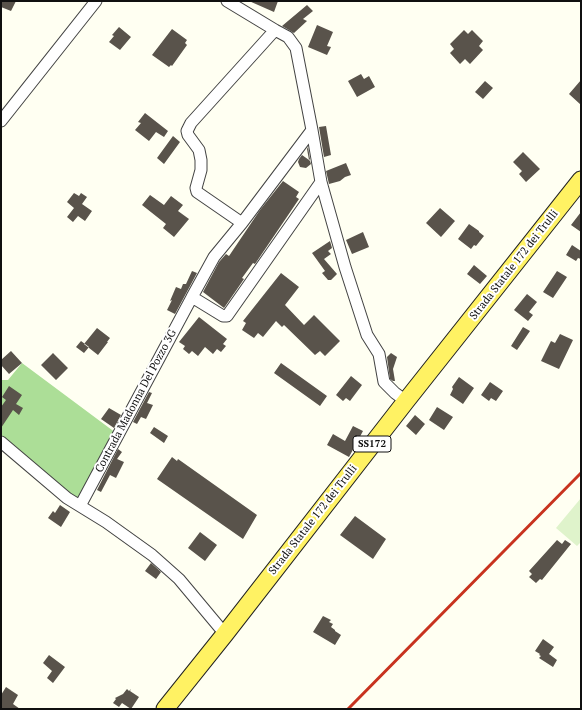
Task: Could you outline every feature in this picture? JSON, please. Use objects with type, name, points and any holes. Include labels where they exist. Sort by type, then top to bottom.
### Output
[{"type":"main road","name":"Strada Statale 172 dei Trulli","points":[[165,709],[406,400],[581,180]]},
{"type":"street","points":[[1,122],[96,1]]},
{"type":"street","points":[[227,1],[288,37],[296,48],[321,182],[345,267],[367,335],[379,354],[384,382],[406,400]]},
{"type":"street","points":[[242,223],[197,192],[196,188],[201,170],[201,160],[199,150],[186,131],[191,123],[275,30]]},
{"type":"street","name":"Contrada Madonna Del Pozzo 3G","points":[[80,506],[214,257],[242,223],[312,130]]},
{"type":"street","points":[[192,297],[223,316],[227,316],[321,182]]},
{"type":"street","points":[[1,442],[68,498],[106,522],[152,555],[180,579],[225,634]]},
{"type":"green space","points":[[22,363],[116,433],[77,501],[2,449],[1,450],[1,380],[8,380]]},
{"type":"green space","points":[[581,498],[581,542],[577,546],[556,528]]},
{"type":"building","points":[[1,1],[16,1],[11,11],[1,7]]},
{"type":"building","points":[[249,1],[278,1],[274,12]]},
{"type":"building","points":[[307,5],[313,11],[303,19],[307,21],[294,33],[282,26]]},
{"type":"building","points":[[317,25],[333,32],[327,46],[331,47],[327,55],[308,47]]},
{"type":"building","points":[[119,27],[131,37],[120,50],[109,42],[114,36],[112,35]]},
{"type":"building","points":[[172,29],[187,40],[185,43],[187,45],[172,66],[171,65],[169,67],[152,55]]},
{"type":"building","points":[[464,30],[468,34],[472,30],[483,41],[479,46],[483,50],[470,64],[465,59],[460,64],[450,53],[454,49],[450,44]]},
{"type":"building","points":[[361,74],[364,79],[369,76],[375,87],[357,97],[348,81]]},
{"type":"building","points":[[581,80],[581,105],[569,94]]},
{"type":"building","points":[[485,81],[493,88],[483,99],[475,92]]},
{"type":"building","points":[[145,113],[168,131],[164,137],[156,132],[149,141],[135,130],[141,123],[138,122]]},
{"type":"building","points":[[326,126],[331,155],[324,157],[319,127]]},
{"type":"building","points":[[173,136],[180,142],[164,164],[157,158]]},
{"type":"building","points":[[308,147],[310,159],[309,160],[307,149]]},
{"type":"building","points":[[523,152],[540,169],[526,182],[519,174],[522,171],[513,162]]},
{"type":"building","points":[[302,155],[310,161],[311,164],[306,168],[300,167],[298,162]]},
{"type":"building","points":[[346,163],[351,175],[340,181],[329,184],[326,171]]},
{"type":"building","points":[[283,181],[299,192],[296,197],[299,199],[255,264],[253,263],[242,278],[244,279],[224,308],[203,292],[219,262],[226,254],[229,256],[260,210]]},
{"type":"building","points":[[74,193],[79,196],[81,193],[87,197],[82,204],[92,211],[85,221],[78,216],[73,222],[67,217],[74,208],[67,202]]},
{"type":"building","points":[[150,195],[164,205],[171,196],[183,205],[178,211],[189,219],[174,237],[163,228],[166,224],[142,205]]},
{"type":"building","points":[[440,208],[455,221],[441,237],[426,223]]},
{"type":"building","points":[[581,212],[581,232],[571,225]]},
{"type":"building","points":[[469,224],[484,236],[476,246],[474,245],[471,249],[458,239]]},
{"type":"building","points":[[363,232],[369,247],[352,254],[346,240]]},
{"type":"building","points":[[330,241],[332,248],[328,251],[331,254],[324,259],[337,274],[331,280],[328,280],[322,273],[325,271],[312,253]]},
{"type":"building","points":[[572,245],[581,251],[581,259],[578,258],[576,261],[566,255]]},
{"type":"building","points":[[474,265],[487,276],[480,284],[467,274]]},
{"type":"building","points":[[192,271],[197,273],[175,314],[167,310],[176,287],[181,289],[183,284],[186,284]]},
{"type":"building","points":[[557,271],[567,277],[553,298],[543,292]]},
{"type":"building","points":[[281,273],[299,287],[285,305],[304,325],[314,315],[340,341],[325,356],[320,351],[315,355],[284,325],[282,327],[276,321],[263,337],[258,333],[254,338],[242,330],[246,323],[243,321]]},
{"type":"building","points":[[527,294],[537,302],[529,312],[533,315],[528,321],[514,310]]},
{"type":"building","points":[[199,317],[227,339],[223,344],[226,346],[221,352],[217,349],[213,354],[205,347],[198,356],[192,351],[189,354],[183,349],[185,346],[179,342]]},
{"type":"building","points":[[523,327],[530,331],[517,350],[511,346]]},
{"type":"building","points":[[97,328],[110,338],[98,355],[84,344]]},
{"type":"building","points":[[560,334],[573,340],[559,369],[541,361],[551,341],[555,343]]},
{"type":"building","points":[[81,341],[89,347],[84,353],[76,347]]},
{"type":"building","points":[[11,351],[22,363],[9,374],[1,365],[1,360]]},
{"type":"building","points":[[53,353],[68,368],[56,380],[41,365]]},
{"type":"building","points":[[391,353],[397,357],[393,369],[395,381],[390,379],[387,357]]},
{"type":"building","points":[[281,363],[327,396],[320,406],[274,373]]},
{"type":"building","points":[[351,376],[362,385],[350,401],[346,398],[343,401],[336,395]]},
{"type":"building","points":[[459,377],[474,388],[463,404],[450,395],[453,389],[452,387]]},
{"type":"building","points":[[490,382],[503,391],[496,401],[491,398],[489,401],[481,395]]},
{"type":"building","points":[[9,386],[22,395],[16,404],[23,408],[19,415],[13,410],[1,428],[1,407],[6,400],[2,397]]},
{"type":"building","points":[[149,392],[152,393],[147,403],[153,405],[146,419],[141,417],[137,424],[133,422]]},
{"type":"building","points":[[437,407],[453,417],[444,430],[429,420]]},
{"type":"building","points":[[109,408],[121,415],[114,428],[101,419]]},
{"type":"building","points":[[415,415],[425,424],[416,435],[406,426]]},
{"type":"building","points":[[353,426],[363,431],[349,457],[327,445],[333,434],[345,441]]},
{"type":"building","points":[[154,427],[168,436],[164,443],[150,433]]},
{"type":"building","points":[[118,449],[122,452],[117,459],[124,462],[116,478],[110,475],[101,492],[97,490]]},
{"type":"building","points":[[172,457],[177,461],[178,459],[257,515],[243,539],[157,479]]},
{"type":"building","points":[[60,505],[70,512],[61,527],[48,518],[53,511],[55,513]]},
{"type":"building","points":[[355,516],[386,539],[373,559],[340,535]]},
{"type":"building","points":[[200,532],[217,545],[205,561],[188,548]]},
{"type":"building","points":[[557,540],[562,544],[565,540],[571,544],[542,580],[540,579],[536,583],[529,577],[532,574],[529,571]]},
{"type":"building","points":[[151,563],[161,572],[156,579],[145,571]]},
{"type":"building","points":[[323,616],[331,620],[329,622],[333,624],[331,627],[341,635],[335,645],[313,632]]},
{"type":"building","points":[[543,639],[554,647],[549,654],[557,660],[553,667],[539,658],[541,656],[539,655],[540,654],[535,651]]},
{"type":"building","points":[[49,655],[65,667],[53,683],[47,678],[52,671],[43,663]]},
{"type":"building","points":[[6,687],[18,695],[13,704],[20,709],[1,709],[1,695]]},
{"type":"building","points":[[127,689],[129,691],[131,689],[130,691],[139,697],[131,709],[122,703],[119,707],[113,703],[116,699],[115,698],[123,694]]},
{"type":"railway","points":[[348,709],[581,473]]}]
